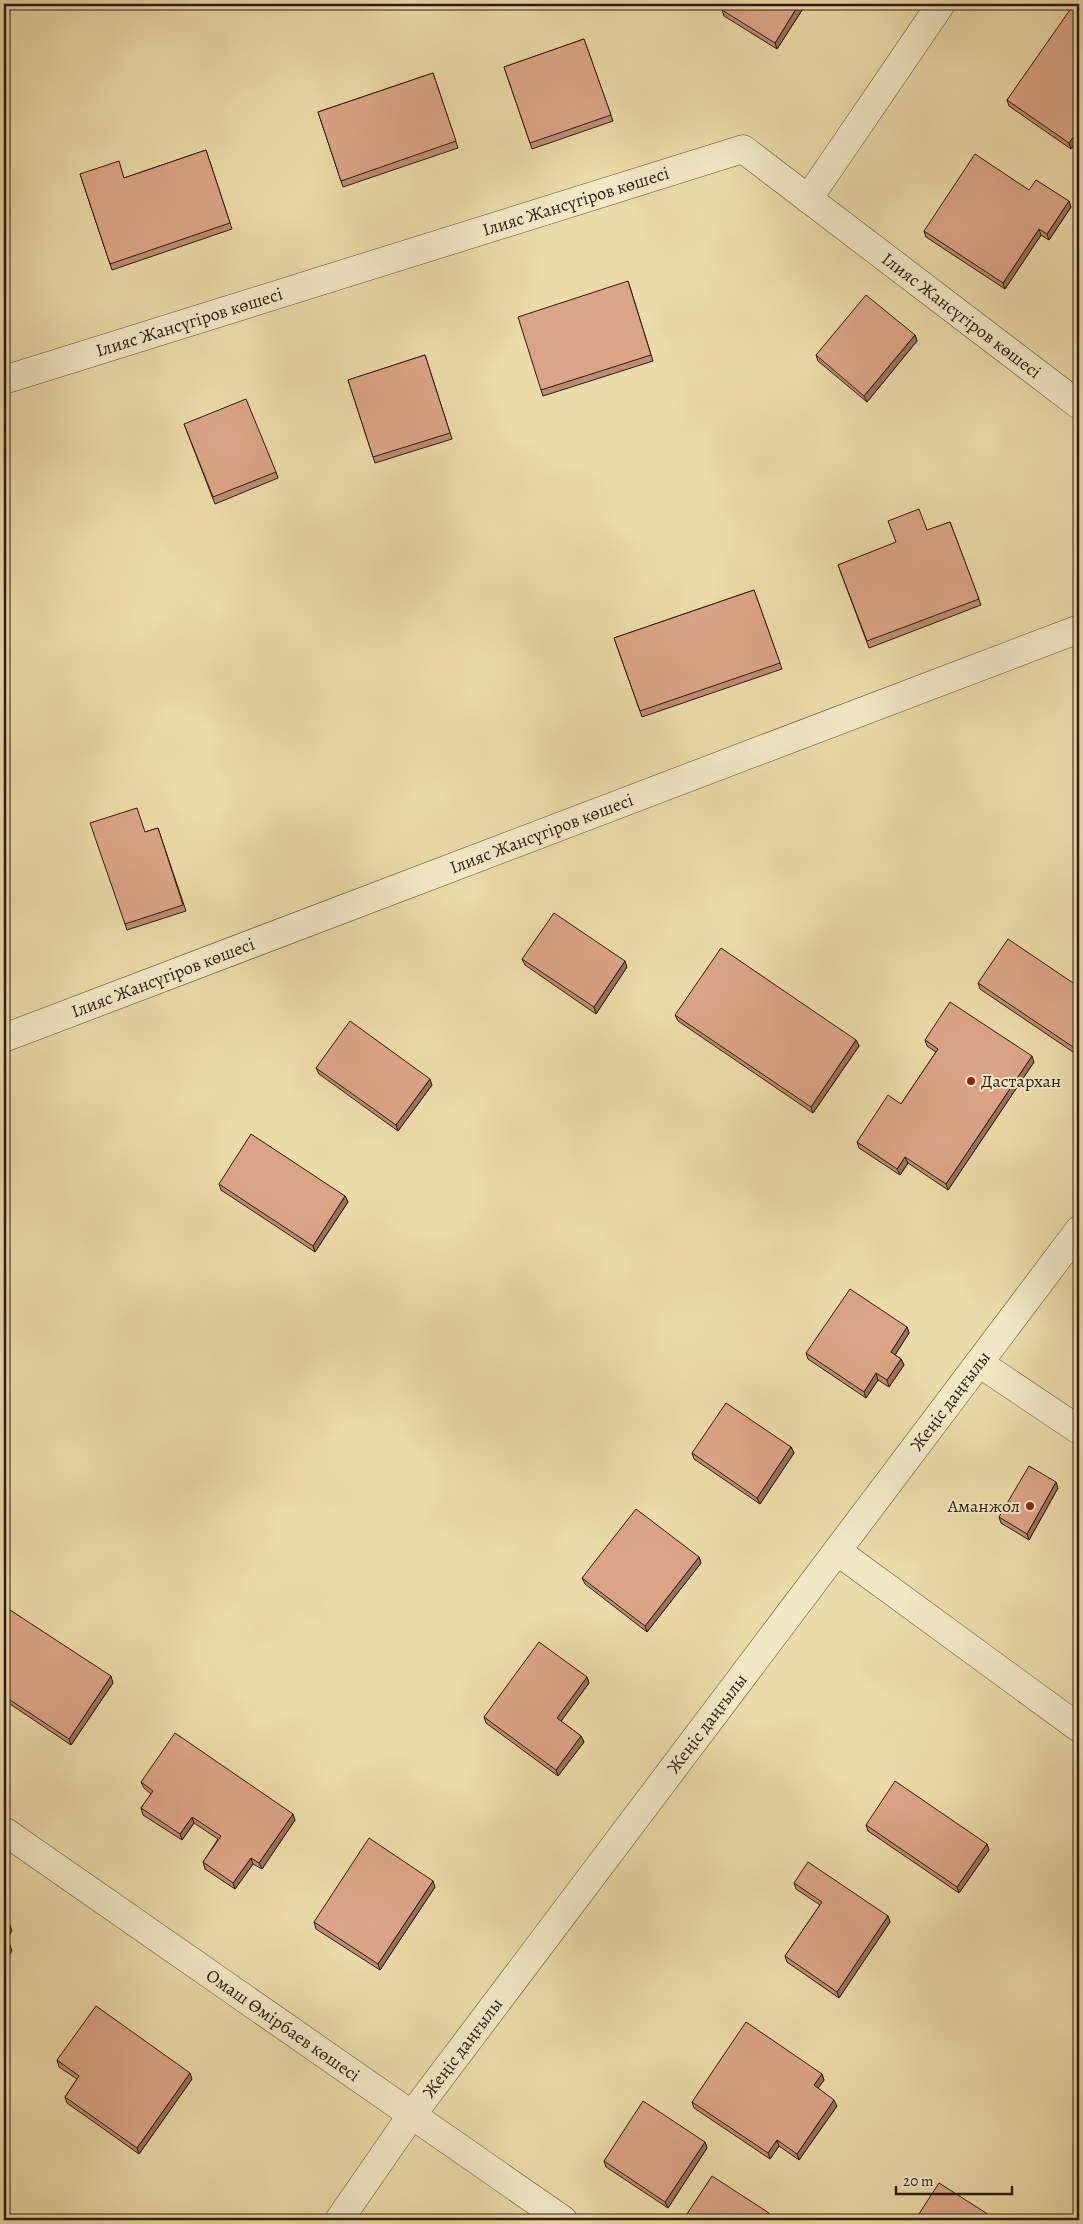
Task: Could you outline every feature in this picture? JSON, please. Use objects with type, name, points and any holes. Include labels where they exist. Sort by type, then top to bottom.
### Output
[{"type":"street","points":[[808,199],[941,4]]},
{"type":"street","name":"Ілияс Жансүгіров көшесі","points":[[4,380],[742,149],[1079,405]]},
{"type":"street","name":"Ілияс Жансүгіров көшесі","points":[[4,1038],[1079,629]]},
{"type":"street","name":"Жеңіс даңғылы","points":[[339,2220],[411,2116],[1079,1230]]},
{"type":"street","points":[[979,1363],[1079,1430]]},
{"type":"street","points":[[837,1551],[1079,1728]]},
{"type":"street","name":"Омаш Өмірбаев көшесі","points":[[4,1831],[562,2220]]},
{"type":"building","points":[[726,4],[799,4],[775,43],[722,10]]},
{"type":"building","points":[[1074,4],[1079,4],[1079,129],[1069,143],[1007,100]]},
{"type":"building","points":[[584,39],[611,115],[530,143],[504,67]]},
{"type":"building","points":[[433,73],[456,141],[341,181],[318,112]]},
{"type":"building","points":[[206,150],[230,223],[110,264],[80,174],[119,161],[124,178]]},
{"type":"building","points":[[975,154],[1029,190],[1036,180],[1069,201],[1047,234],[1039,229],[1003,283],[924,231]]},
{"type":"building","points":[[628,281],[651,355],[541,390],[518,317]]},
{"type":"building","points":[[4,289],[7,299],[4,300]]},
{"type":"building","points":[[866,295],[915,335],[864,396],[816,355]]},
{"type":"building","points":[[425,355],[450,433],[373,457],[348,380]]},
{"type":"building","points":[[246,399],[276,472],[213,497],[184,424]]},
{"type":"building","points":[[919,509],[927,530],[950,522],[979,599],[867,641],[838,565],[896,542],[888,521]]},
{"type":"building","points":[[754,590],[780,663],[640,711],[614,638]]},
{"type":"building","points":[[137,808],[145,832],[158,828],[183,905],[125,924],[90,823]]},
{"type":"building","points":[[554,913],[625,961],[594,1007],[522,959]]},
{"type":"building","points":[[1008,939],[1079,987],[1079,1051],[978,983]]},
{"type":"building","points":[[721,948],[856,1040],[811,1107],[675,1015]]},
{"type":"building","name":"Дастархан","points":[[950,1002],[1032,1056],[946,1184],[905,1157],[897,1169],[857,1142],[888,1095],[901,1104],[938,1049],[925,1040]]},
{"type":"building","points":[[350,1021],[430,1079],[396,1125],[316,1068]]},
{"type":"building","points":[[251,1134],[345,1196],[313,1246],[219,1184]]},
{"type":"building","points":[[850,1289],[907,1327],[891,1352],[901,1359],[887,1380],[876,1373],[864,1392],[806,1353]]},
{"type":"building","points":[[726,1403],[791,1447],[757,1498],[692,1453]]},
{"type":"building","name":"Аманжол","points":[[1029,1466],[1056,1482],[1027,1534],[999,1517]]},
{"type":"building","points":[[636,1509],[699,1557],[645,1626],[582,1578]]},
{"type":"building","points":[[7,1608],[111,1676],[69,1739],[4,1696],[4,1612]]},
{"type":"building","points":[[539,1642],[587,1677],[557,1718],[581,1736],[556,1770],[484,1717]]},
{"type":"building","points":[[175,1733],[293,1814],[259,1863],[251,1858],[233,1883],[203,1862],[221,1836],[192,1817],[180,1834],[141,1808],[153,1791],[141,1782]]},
{"type":"building","points":[[895,1781],[987,1844],[957,1887],[866,1825]]},
{"type":"building","points":[[369,1838],[433,1881],[378,1964],[314,1922]]},
{"type":"building","points":[[808,1862],[888,1916],[837,1992],[785,1956],[822,1902],[794,1883]]},
{"type":"building","points":[[4,1921],[10,1925],[4,1933]]},
{"type":"building","points":[[4,1940],[10,1945],[4,1954]]},
{"type":"building","points":[[96,2006],[190,2073],[137,2148],[65,2097],[79,2076],[57,2060]]},
{"type":"building","points":[[746,2022],[822,2074],[814,2085],[834,2100],[797,2154],[777,2140],[768,2153],[692,2102]]},
{"type":"building","points":[[643,2101],[705,2142],[665,2202],[604,2161]]},
{"type":"building","points":[[712,2176],[769,2213],[764,2220],[689,2220],[685,2217]]},
{"type":"building","points":[[939,2183],[997,2220],[915,2220]]},
{"type":"place","name":"Дастархан","points":[[971,1081]]},
{"type":"place","name":"Аманжол","points":[[1030,1506]]}]
